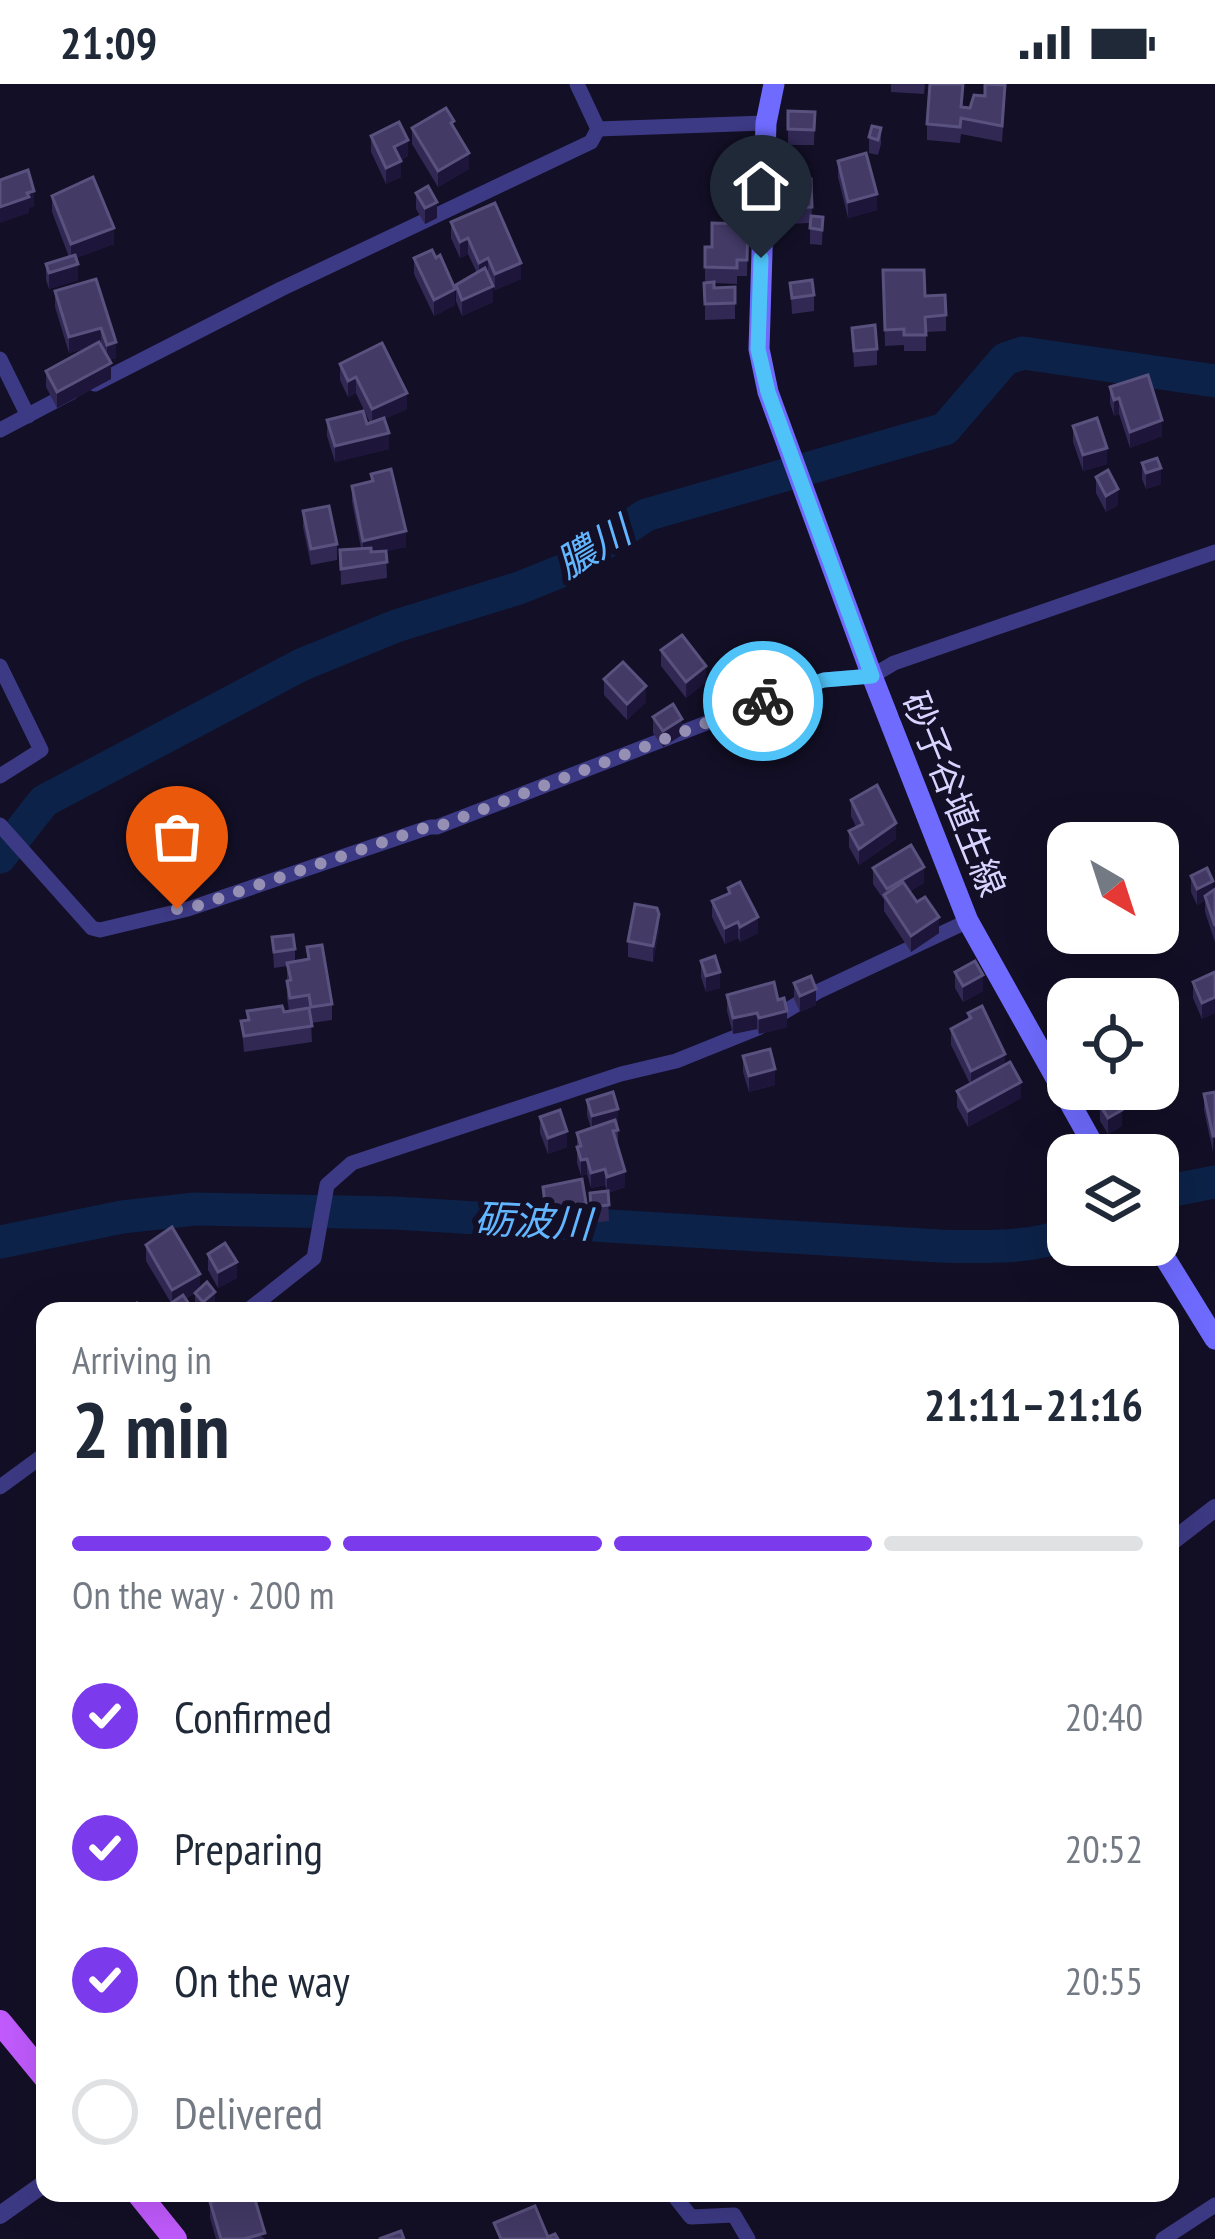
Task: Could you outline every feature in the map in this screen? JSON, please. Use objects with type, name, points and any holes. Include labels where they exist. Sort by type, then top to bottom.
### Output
[{"type":"main road","name":"砂子谷埴生線","points":[[775,84],[766,123],[758,349],[768,392],[968,921],[1087,1134]]},
{"type":"main road","points":[[1170,1266],[1215,1339]]},
{"type":"main road","points":[[0,2022],[36,2066]]},
{"type":"main road","points":[[145,2202],[175,2239]]},
{"type":"street","points":[[577,84],[598,129]]},
{"type":"street","points":[[598,129],[766,123]]},
{"type":"street","points":[[0,430],[281,289],[591,142],[598,129]]},
{"type":"street","points":[[0,359],[28,416]]},
{"type":"street","points":[[0,825],[92,928],[100,930],[188,909],[437,827],[824,680],[872,676],[894,663],[1215,551]]},
{"type":"street","points":[[0,667],[41,750],[0,776]]},
{"type":"street","points":[[258,1302],[314,1258],[327,1185],[352,1163],[622,1074],[676,1061],[758,1028],[817,992],[968,921]]},
{"type":"street","points":[[0,1487],[36,1461]]},
{"type":"street","points":[[1179,1536],[1215,1508]]},
{"type":"street","points":[[0,2215],[36,2189]]},
{"type":"street","points":[[679,2202],[691,2217],[734,2215],[748,2239]]},
{"type":"street","points":[[1163,2239],[1215,2205]]},
{"type":"building","points":[[930,84],[963,84],[961,107],[970,108],[974,95],[985,96],[985,84],[1005,85],[1002,126],[961,118],[960,127],[927,124]]},
{"type":"building","points":[[446,108],[469,153],[438,171],[412,128]]},
{"type":"building","points":[[788,111],[815,112],[814,130],[788,129]]},
{"type":"building","points":[[399,122],[408,140],[394,147],[401,161],[386,168],[371,136]]},
{"type":"building","points":[[872,126],[881,128],[878,140],[869,137]]},
{"type":"building","points":[[866,153],[877,194],[848,202],[838,161]]},
{"type":"building","points":[[28,170],[34,191],[0,207],[0,180]]},
{"type":"building","points":[[93,177],[114,228],[71,244],[52,196]]},
{"type":"building","points":[[811,179],[812,207],[786,208],[786,180]]},
{"type":"building","points":[[428,186],[437,202],[425,208],[416,193]]},
{"type":"building","points":[[495,203],[521,263],[495,274],[488,258],[479,263],[468,238],[460,242],[451,222]]},
{"type":"building","points":[[811,216],[823,217],[822,230],[810,228]]},
{"type":"building","points":[[712,223],[748,224],[747,260],[737,260],[737,268],[705,267],[705,247],[712,247]]},
{"type":"building","points":[[432,250],[436,258],[440,255],[455,289],[434,300],[414,258]]},
{"type":"building","points":[[75,255],[78,264],[49,273],[46,264]]},
{"type":"building","points":[[485,268],[493,286],[462,300],[456,285]]},
{"type":"building","points":[[883,270],[924,270],[925,296],[945,295],[946,315],[925,317],[926,335],[885,330]]},
{"type":"building","points":[[96,279],[116,342],[107,345],[101,328],[69,337],[55,291]]},
{"type":"building","points":[[812,280],[814,295],[792,298],[790,283]]},
{"type":"building","points":[[714,282],[714,288],[735,287],[735,303],[705,304],[704,283]]},
{"type":"building","points":[[875,325],[877,349],[854,351],[852,328]]},
{"type":"building","points":[[99,342],[111,363],[57,392],[46,371]]},
{"type":"building","points":[[382,343],[407,393],[372,409],[356,377],[348,381],[340,364]]},
{"type":"building","points":[[1148,375],[1162,420],[1130,432],[1119,398],[1114,400],[1110,387]]},
{"type":"building","points":[[363,411],[367,424],[384,418],[389,433],[335,446],[327,420]]},
{"type":"building","points":[[1097,418],[1107,448],[1083,455],[1073,426]]},
{"type":"building","points":[[1157,458],[1161,468],[1146,473],[1142,463]]},
{"type":"building","points":[[391,469],[406,531],[363,541],[352,486],[373,481],[371,474]]},
{"type":"building","points":[[1108,470],[1118,489],[1106,496],[1096,477]]},
{"type":"building","points":[[329,506],[337,544],[311,549],[303,511]]},
{"type":"building","points":[[371,548],[371,552],[386,551],[387,562],[341,569],[340,550]]},
{"type":"building","points":[[682,635],[706,666],[686,682],[661,650]]},
{"type":"building","points":[[623,662],[646,686],[627,704],[604,679]]},
{"type":"building","points":[[673,704],[682,719],[663,731],[653,717]]},
{"type":"building","points":[[877,785],[896,823],[859,849],[849,831],[863,824],[851,800]]},
{"type":"building","points":[[911,845],[924,867],[887,889],[873,868]]},
{"type":"building","points":[[1207,868],[1213,881],[1197,889],[1191,876]]},
{"type":"building","points":[[740,882],[758,917],[740,927],[738,922],[725,928],[712,901]]},
{"type":"building","points":[[903,882],[917,902],[925,897],[939,917],[911,936],[884,895]]},
{"type":"building","points":[[1215,889],[1215,926],[1205,896]]},
{"type":"building","points":[[635,904],[657,908],[653,946],[628,941]]},
{"type":"building","points":[[293,935],[295,949],[274,952],[272,937]]},
{"type":"building","points":[[322,945],[332,1004],[311,1007],[309,995],[290,998],[287,963],[309,959],[307,947]]},
{"type":"building","points":[[715,956],[720,972],[706,976],[701,961]]},
{"type":"building","points":[[975,961],[983,975],[963,986],[955,972]]},
{"type":"building","points":[[1215,972],[1215,997],[1202,1003],[1193,982]]},
{"type":"building","points":[[811,976],[816,989],[800,996],[794,983]]},
{"type":"building","points":[[774,982],[778,1000],[784,998],[787,1011],[733,1018],[727,995]]},
{"type":"building","points":[[282,1006],[284,1012],[309,1008],[312,1026],[244,1036],[241,1021],[249,1020],[247,1011]]},
{"type":"building","points":[[982,1006],[1005,1054],[971,1071],[951,1029]]},
{"type":"building","points":[[770,1049],[775,1069],[749,1076],[743,1056]]},
{"type":"building","points":[[1010,1062],[1021,1082],[968,1111],[957,1091]]},
{"type":"building","points":[[613,1092],[618,1109],[592,1116],[587,1100]]},
{"type":"building","points":[[1215,1092],[1215,1136],[1213,1136],[1204,1094]]},
{"type":"building","points":[[560,1110],[567,1131],[548,1138],[540,1117]]},
{"type":"building","points":[[615,1120],[618,1130],[613,1131],[625,1171],[607,1177],[605,1169],[591,1173],[587,1159],[581,1160],[577,1133]]},
{"type":"building","points":[[582,1179],[586,1203],[545,1204],[543,1187]]},
{"type":"building","points":[[608,1191],[609,1205],[591,1207],[590,1193]]},
{"type":"building","points":[[172,1227],[200,1274],[172,1290],[146,1245]]},
{"type":"building","points":[[225,1243],[237,1262],[218,1272],[208,1254]]},
{"type":"building","points":[[207,1282],[215,1292],[203,1302],[195,1293]]},
{"type":"building","points":[[210,2202],[256,2202],[265,2233],[221,2239]]},
{"type":"building","points":[[535,2206],[548,2237],[555,2234],[558,2239],[501,2239],[494,2223]]},
{"type":"building","points":[[401,2231],[404,2239],[379,2239]]},
{"type":"waterway","name":"膿川","points":[[0,857],[44,801],[301,665],[396,626],[564,570],[646,515],[945,429],[1005,359],[1023,353],[1215,381]]},
{"type":"waterway","name":"砺波川","points":[[1179,1189],[1215,1182]]},
{"type":"waterway","name":"砺波川","points":[[0,1242],[122,1217],[195,1209],[394,1213],[940,1246],[988,1247],[1047,1240]]},
{"type":"way so far","points":[[177,909],[517,799],[763,701]]},
{"type":"route","points":[[761,258],[758,349],[768,392],[872,676],[824,680],[763,701]]}]
